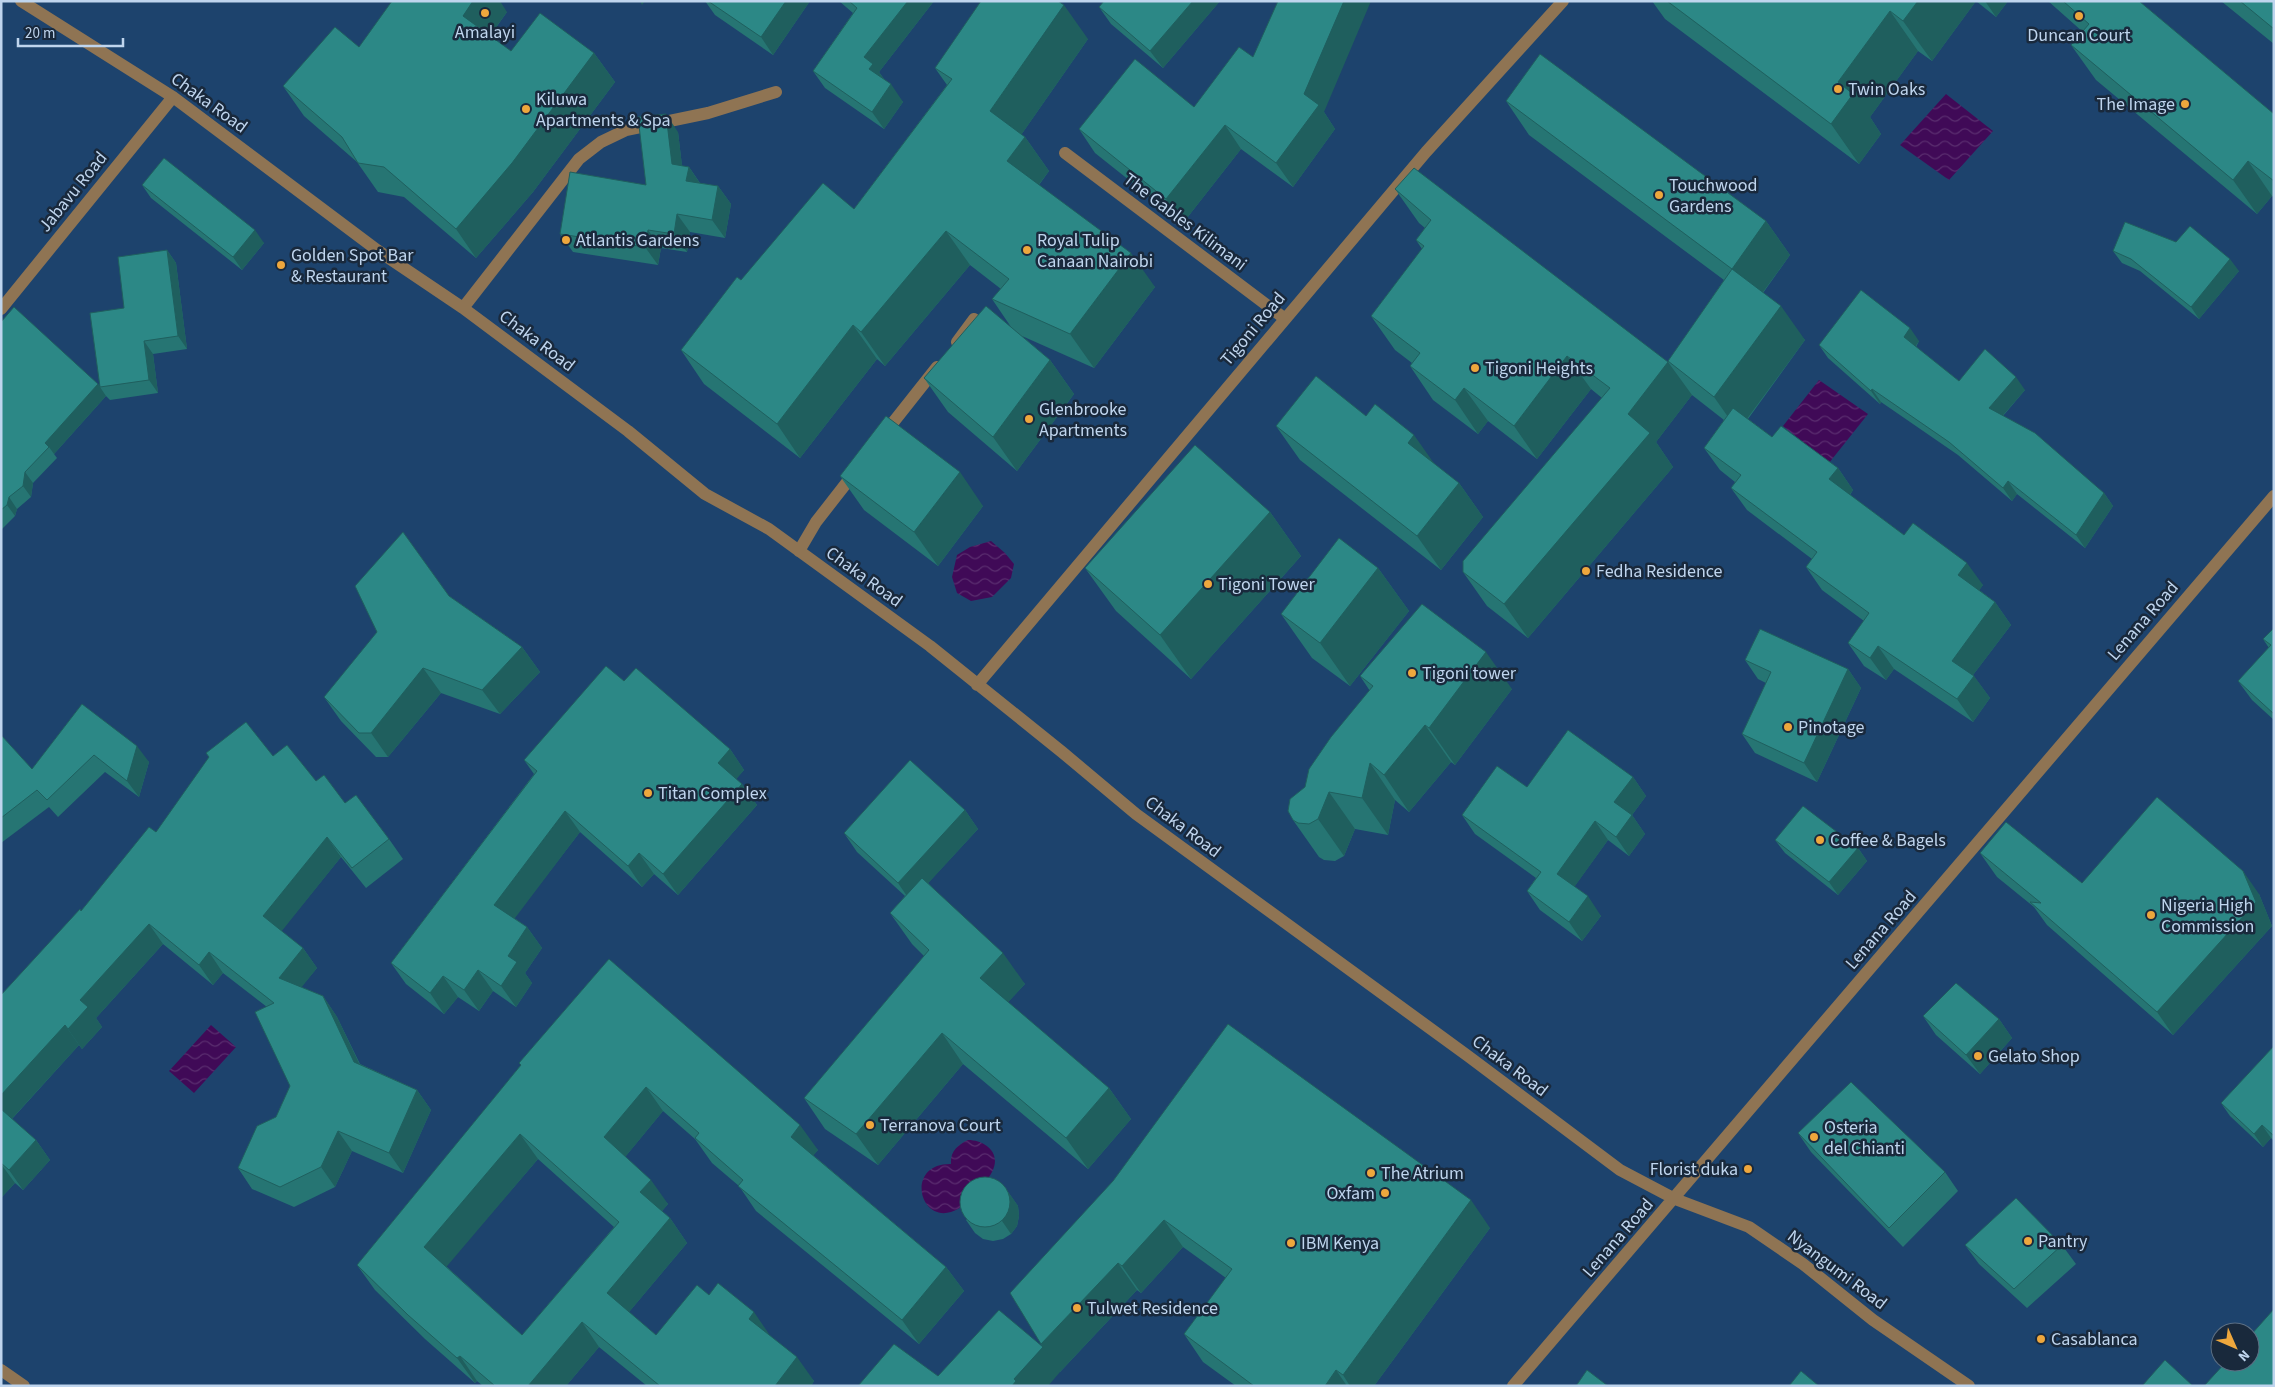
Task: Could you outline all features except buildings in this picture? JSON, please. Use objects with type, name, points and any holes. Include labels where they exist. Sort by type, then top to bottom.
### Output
[{"type":"street","name":"Chaka Road","points":[[21,1],[173,97],[377,250],[463,308],[628,432],[704,494],[769,529],[930,646],[1136,814],[1213,872],[1468,1056],[1620,1170],[1675,1199]]},
{"type":"street","name":"Tigoni Road","points":[[977,685],[1284,318],[1426,152],[1563,1]]},
{"type":"street","points":[[463,308],[573,166],[601,142],[626,130],[708,113],[776,92]]},
{"type":"street","name":"Jabavu Road","points":[[1,309],[173,97]]},
{"type":"street","name":"The Gables Kilimani","points":[[1065,153],[1284,318]]},
{"type":"street","points":[[877,444],[974,320]]},
{"type":"street","points":[[799,551],[816,522],[865,460]]},
{"type":"street","name":"Lenana Road","points":[[1513,1386],[1675,1199],[2274,496]]},
{"type":"street","name":"Nyangumi Road","points":[[1675,1199],[1749,1227],[1803,1264],[1873,1320],[1968,1386]]},
{"type":"street","points":[[1,1370],[24,1386]]},
{"type":"water","points":[[1946,94],[1993,131],[1949,180],[1900,145]]},
{"type":"water","points":[[1819,380],[1868,414],[1829,463],[1783,426]]},
{"type":"water","points":[[991,541],[1014,564],[1011,578],[992,597],[971,601],[957,593],[952,577],[957,555],[970,547]]},
{"type":"water","points":[[211,1025],[236,1047],[194,1093],[169,1071]]},
{"type":"water","points":[[968,1140],[980,1142],[990,1149],[995,1159],[992,1172],[962,1207],[955,1211],[940,1213],[931,1209],[925,1201],[922,1191],[923,1181],[927,1172],[937,1166],[951,1164],[955,1149]]},
{"type":"place","name":"Amalayi","points":[[485,13]]},
{"type":"place","name":"Duncan Court","points":[[2079,16]]},
{"type":"place","name":"Twin Oaks","points":[[1838,89]]},
{"type":"place","name":"The Image","points":[[2185,104]]},
{"type":"place","name":"Kiluwa Apartments & Spa","points":[[526,109]]},
{"type":"place","name":"Touchwood Gardens","points":[[1659,195]]},
{"type":"place","name":"Atlantis Gardens","points":[[566,240]]},
{"type":"place","name":"Royal Tulip Canaan Nairobi","points":[[1027,250]]},
{"type":"place","name":"Golden Spot Bar & Restaurant","points":[[281,265]]},
{"type":"place","name":"Tigoni Heights","points":[[1475,368]]},
{"type":"place","name":"Glenbrooke Apartments","points":[[1029,419]]},
{"type":"place","name":"Fedha Residence","points":[[1586,571]]},
{"type":"place","name":"Tigoni Tower","points":[[1208,584]]},
{"type":"place","name":"Tigoni tower","points":[[1412,673]]},
{"type":"place","name":"Pinotage","points":[[1788,727]]},
{"type":"place","name":"Titan Complex","points":[[648,793]]},
{"type":"place","name":"Coffee & Bagels","points":[[1820,840]]},
{"type":"place","name":"Nigeria High Commission","points":[[2151,915]]},
{"type":"place","name":"Gelato Shop","points":[[1978,1056]]},
{"type":"place","name":"Terranova Court","points":[[870,1125]]},
{"type":"place","name":"Osteria del Chianti","points":[[1814,1137]]},
{"type":"place","name":"Florist duka","points":[[1748,1169]]},
{"type":"place","name":"The Atrium","points":[[1371,1173]]},
{"type":"place","name":"Oxfam","points":[[1385,1193]]},
{"type":"place","name":"Pantry","points":[[2028,1241]]},
{"type":"place","name":"IBM Kenya","points":[[1291,1243]]},
{"type":"place","name":"Tulwet Residence","points":[[1077,1308]]},
{"type":"place","name":"Casablanca","points":[[2041,1339]]}]
